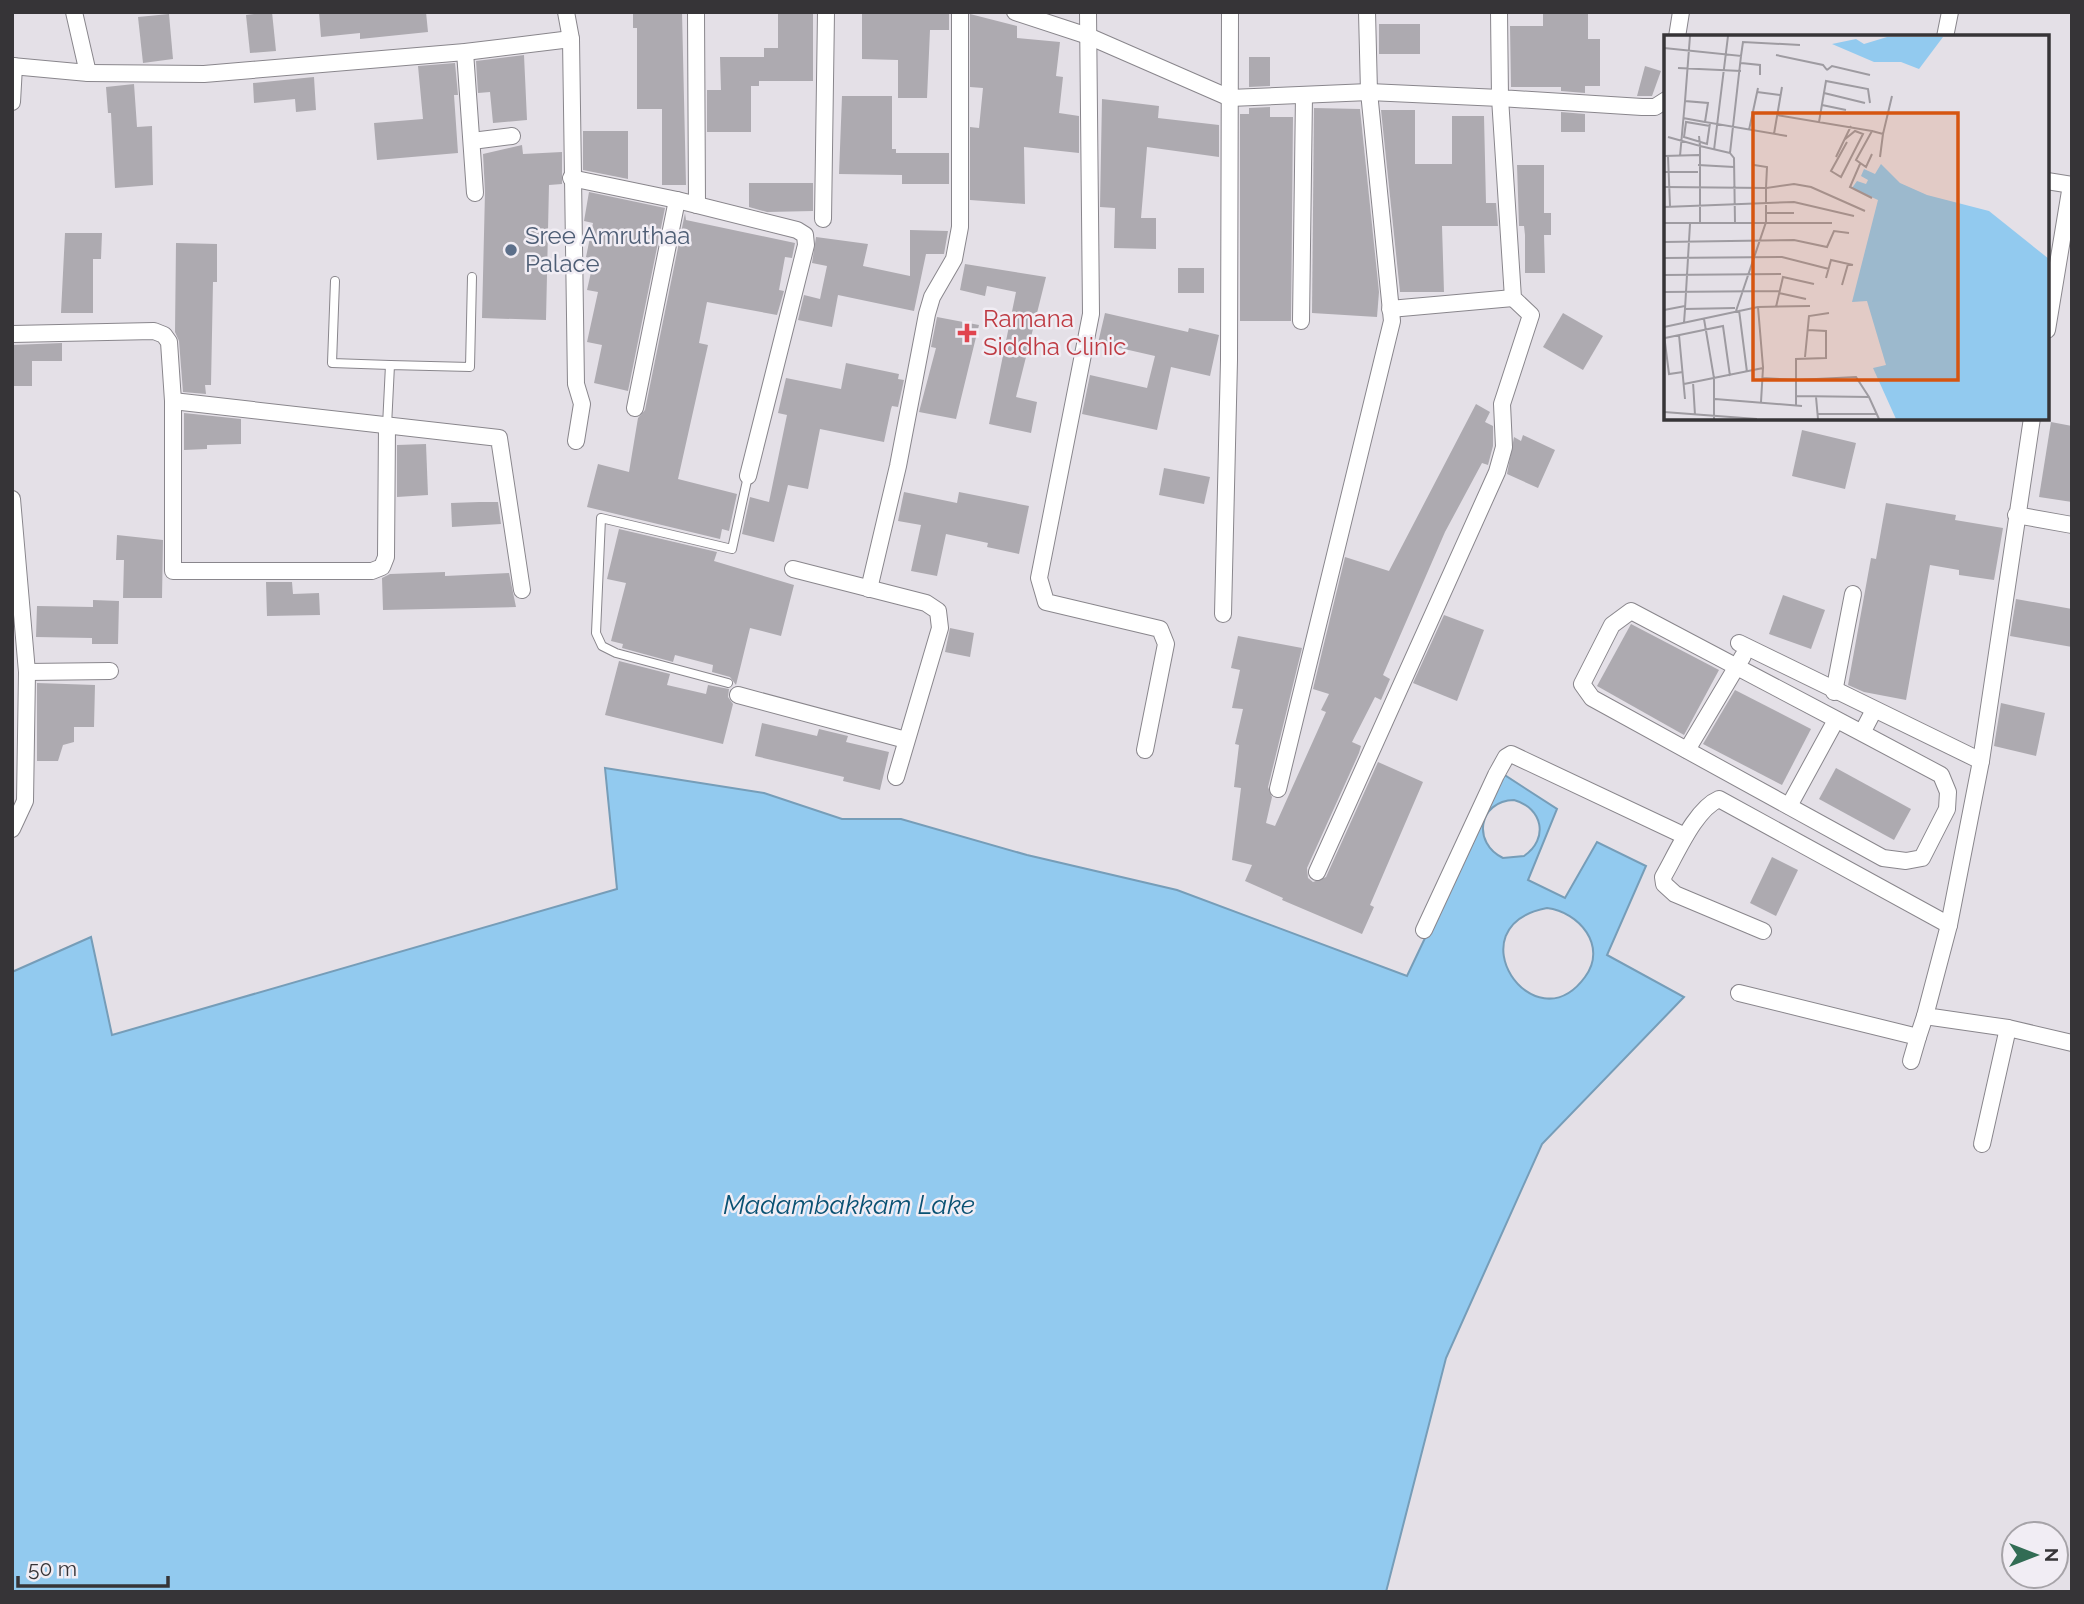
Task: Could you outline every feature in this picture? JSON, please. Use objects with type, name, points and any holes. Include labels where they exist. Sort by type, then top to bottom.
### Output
[{"type":"street","points":[[74,12],[88,73]]},
{"type":"street","points":[[566,12],[570,39],[576,384],[582,404],[576,441]]},
{"type":"street","points":[[696,12],[697,205]]},
{"type":"street","points":[[823,219],[826,12]]},
{"type":"street","points":[[869,589],[898,466],[927,314],[932,298],[954,259],[960,227],[960,12]]},
{"type":"street","points":[[1015,12],[1088,36],[1230,98],[1369,92],[1642,107],[1655,107],[1664,101]]},
{"type":"street","points":[[1088,12],[1091,314],[1039,579],[1046,602],[1160,629],[1166,643],[1145,750]]},
{"type":"street","points":[[1223,614],[1229,360],[1230,12]]},
{"type":"street","points":[[1278,789],[1392,321],[1369,92],[1367,12]]},
{"type":"street","points":[[1499,12],[1500,98],[1513,299]]},
{"type":"street","points":[[1677,35],[1681,12]]},
{"type":"street","points":[[1945,35],[1950,12]]},
{"type":"street","points":[[12,102],[13,66],[88,73],[204,74],[465,52],[570,39]]},
{"type":"street","points":[[465,52],[475,193]]},
{"type":"street","points":[[1301,321],[1304,95]]},
{"type":"street","points":[[472,141],[512,136]]},
{"type":"street","points":[[571,178],[677,200],[797,230],[805,235],[806,245],[748,476]]},
{"type":"street","points":[[2049,181],[2072,186],[2049,318]]},
{"type":"street","points":[[635,408],[677,200]]},
{"type":"street","points":[[1317,872],[1497,472],[1504,447],[1502,404],[1531,316],[1528,310],[1513,299],[1390,309]]},
{"type":"street","points":[[12,334],[154,331],[169,342],[173,401],[173,571],[372,571],[382,567],[386,557],[387,426]]},
{"type":"street","points":[[173,401],[499,438],[522,590]]},
{"type":"street","points":[[1911,1061],[1949,926],[1981,761],[2032,420]]},
{"type":"street","points":[[12,499],[17,611],[27,672],[25,801],[12,829]]},
{"type":"street","points":[[2016,515],[2072,524]]},
{"type":"street","points":[[793,569],[926,603],[938,611],[941,617],[896,777]]},
{"type":"street","points":[[1834,692],[1853,594]]},
{"type":"street","points":[[1631,611],[1737,665],[1941,775],[1948,792],[1947,808],[1922,858],[1906,861],[1883,858],[1592,698],[1582,684],[1612,625],[1631,611]]},
{"type":"street","points":[[1687,750],[1737,665],[1744,645],[1834,692],[1981,761]]},
{"type":"street","points":[[27,672],[110,671]]},
{"type":"street","points":[[733,689],[906,740]]},
{"type":"street","points":[[1862,733],[1874,710]]},
{"type":"street","points":[[1789,806],[1836,720]]},
{"type":"street","points":[[1424,930],[1496,775],[1506,757],[1511,754],[1685,836]]},
{"type":"street","points":[[1763,931],[1675,894],[1664,884],[1663,877],[1685,836],[1710,803],[1719,799],[1730,802],[1949,926]]},
{"type":"street","points":[[1739,993],[1918,1037]]},
{"type":"street","points":[[1925,1016],[2008,1028],[2072,1043]]},
{"type":"street","points":[[1982,1144],[2008,1028]]},
{"type":"lane","points":[[335,281],[332,363],[470,367],[472,277]]},
{"type":"lane","points":[[387,426],[390,365]]},
{"type":"lane","points":[[733,689],[616,653],[602,646],[596,633],[601,518],[732,549],[748,476]]},
{"type":"water","name":"Madambakkam Lake","points":[[605,768],[764,793],[842,819],[901,819],[1027,855],[1177,890],[1407,976],[1503,774],[1557,809],[1528,880],[1565,898],[1597,842],[1646,866],[1607,955],[1684,997],[1542,1144],[1446,1358],[1386,1592],[12,1592],[12,972],[91,937],[112,1035],[617,889]],"holes":[[[1514,800],[1531,810],[1539,825],[1539,833],[1532,849],[1524,856],[1503,858],[1487,843],[1483,824],[1493,807]],[[1547,908],[1570,916],[1579,923],[1592,943],[1593,954],[1585,977],[1565,995],[1544,998],[1526,991],[1511,976],[1504,956],[1506,936],[1519,919]]]},
{"type":"building","points":[[272,12],[276,51],[250,53],[246,15]]},
{"type":"building","points":[[319,12],[426,12],[428,32],[360,39],[360,33],[321,37]]},
{"type":"building","points":[[633,12],[682,12],[686,185],[662,185],[662,109],[637,109],[637,28],[633,28]]},
{"type":"building","points":[[778,12],[813,12],[813,81],[759,81],[759,86],[751,86],[751,132],[707,132],[707,90],[721,90],[720,57],[764,57],[764,48],[778,48]]},
{"type":"building","points":[[862,12],[949,12],[949,30],[930,30],[927,98],[898,98],[898,60],[862,59]]},
{"type":"building","points":[[1543,12],[1588,12],[1588,39],[1600,39],[1600,86],[1585,86],[1585,93],[1561,91],[1561,87],[1511,87],[1510,26],[1543,26]]},
{"type":"building","points":[[169,14],[173,59],[143,63],[138,17]]},
{"type":"building","points":[[970,14],[1017,26],[1017,38],[1060,42],[1056,76],[1063,77],[1059,113],[1079,116],[1079,153],[1024,147],[1025,204],[970,200],[970,127],[979,128],[983,88],[970,87]]},
{"type":"building","points":[[1379,24],[1420,24],[1420,54],[1379,54]]},
{"type":"building","points":[[524,55],[527,120],[493,123],[490,92],[478,93],[476,61]]},
{"type":"building","points":[[1249,57],[1270,57],[1270,86],[1249,87]]},
{"type":"building","points":[[455,63],[458,153],[377,160],[374,123],[423,119],[418,66]]},
{"type":"building","points":[[1645,66],[1661,71],[1652,96],[1637,96]]},
{"type":"building","points":[[314,77],[316,110],[296,112],[295,99],[254,103],[253,83]]},
{"type":"building","points":[[134,84],[137,127],[152,126],[153,185],[115,188],[111,113],[108,113],[106,87]]},
{"type":"building","points":[[842,96],[892,96],[892,149],[896,149],[896,153],[949,153],[949,184],[902,184],[902,175],[839,174]]},
{"type":"building","points":[[1102,99],[1159,106],[1158,118],[1219,125],[1219,157],[1147,147],[1141,218],[1156,218],[1156,249],[1114,248],[1115,208],[1100,207]]},
{"type":"building","points":[[1270,107],[1270,117],[1293,117],[1291,321],[1240,321],[1240,114],[1249,114],[1249,108]]},
{"type":"building","points":[[1314,108],[1360,109],[1379,292],[1377,317],[1312,313]]},
{"type":"building","points":[[1381,110],[1415,110],[1415,164],[1452,164],[1452,116],[1484,116],[1486,203],[1496,203],[1498,226],[1442,226],[1444,292],[1400,292]]},
{"type":"building","points":[[1561,112],[1585,114],[1585,132],[1561,132]]},
{"type":"building","points":[[583,131],[628,131],[628,179],[583,170]]},
{"type":"building","points":[[522,145],[523,154],[562,152],[562,184],[549,185],[546,320],[482,318],[485,192],[483,154]]},
{"type":"building","points":[[1517,165],[1544,165],[1544,213],[1551,213],[1551,235],[1544,235],[1545,273],[1525,273],[1525,235],[1524,226],[1519,226]]},
{"type":"building","points":[[749,183],[813,183],[813,211],[767,212],[749,207]]},
{"type":"building","points":[[589,192],[665,208],[628,391],[594,383],[602,345],[587,342],[598,292],[587,290],[594,259],[586,257],[593,223],[584,221]]},
{"type":"building","points":[[685,213],[686,220],[795,243],[792,258],[785,257],[779,290],[784,291],[777,315],[707,302],[699,343],[708,345],[678,479],[737,494],[729,531],[722,529],[720,539],[587,507],[598,464],[629,472],[638,418],[645,410]]},
{"type":"building","points":[[910,230],[948,231],[944,254],[926,254],[914,311],[838,295],[832,327],[798,320],[804,295],[820,299],[827,266],[812,263],[816,237],[868,244],[863,266],[910,276]]},
{"type":"building","points":[[65,233],[102,233],[101,259],[93,259],[93,313],[61,313]]},
{"type":"building","points":[[176,243],[217,244],[217,282],[213,282],[211,385],[205,385],[206,394],[183,392],[179,341],[175,332]]},
{"type":"building","points":[[965,264],[1046,277],[1016,397],[1037,402],[1031,433],[989,424],[1016,292],[987,286],[985,296],[960,290]]},
{"type":"building","points":[[1178,268],[1204,268],[1204,293],[1178,293]]},
{"type":"building","points":[[1105,313],[1188,332],[1189,328],[1219,335],[1210,376],[1171,367],[1157,430],[1082,414],[1090,375],[1147,388],[1155,356],[1098,343]]},
{"type":"building","points":[[1563,313],[1603,336],[1583,370],[1543,347]]},
{"type":"building","points":[[937,317],[979,325],[956,419],[919,412],[936,348],[931,347]]},
{"type":"building","points":[[62,343],[62,361],[32,361],[32,386],[12,386],[12,345]]},
{"type":"building","points":[[846,363],[899,374],[898,379],[904,380],[898,407],[892,406],[891,409],[884,442],[820,429],[808,489],[788,485],[774,542],[742,534],[750,497],[769,502],[787,415],[778,413],[786,378],[841,389]]},
{"type":"building","points":[[1476,404],[1490,412],[1485,422],[1493,426],[1493,446],[1488,465],[1482,463],[1445,532],[1383,675],[1390,679],[1381,700],[1375,697],[1352,742],[1361,746],[1359,753],[1307,868],[1308,878],[1313,882],[1326,877],[1378,762],[1423,782],[1370,905],[1374,907],[1362,934],[1245,881],[1252,865],[1232,860],[1241,788],[1234,787],[1239,745],[1235,744],[1243,709],[1232,708],[1240,670],[1231,668],[1238,636],[1302,648],[1268,787],[1272,797],[1266,823],[1275,826],[1326,712],[1321,710],[1329,694],[1313,689],[1345,557],[1389,571]]},
{"type":"building","points":[[184,413],[241,419],[241,444],[207,445],[207,449],[184,450]]},
{"type":"building","points":[[2051,422],[2072,426],[2072,502],[2039,497]]},
{"type":"building","points":[[1802,430],[1856,443],[1845,489],[1792,476]]},
{"type":"building","points":[[1523,435],[1555,450],[1538,488],[1507,474],[1514,437],[1521,441]]},
{"type":"building","points":[[426,444],[428,495],[397,497],[397,445]]},
{"type":"building","points":[[1164,468],[1210,477],[1204,504],[1159,495]]},
{"type":"building","points":[[904,492],[957,503],[959,492],[1029,506],[1019,554],[987,547],[988,543],[946,534],[937,576],[911,571],[921,525],[898,521]]},
{"type":"building","points":[[498,502],[501,524],[452,527],[451,503]]},
{"type":"building","points":[[1886,503],[1956,515],[1955,520],[2003,528],[1994,580],[1959,575],[1959,570],[1930,565],[1906,700],[1864,692],[1848,685],[1871,558],[1876,559]]},
{"type":"building","points":[[619,529],[717,552],[714,561],[794,585],[781,636],[750,628],[736,685],[730,677],[712,672],[713,665],[675,655],[673,662],[622,648],[623,644],[611,641],[626,583],[607,579]]},
{"type":"building","points":[[117,535],[163,540],[162,598],[123,598],[124,560],[116,560]]},
{"type":"building","points":[[445,572],[445,576],[509,573],[516,607],[383,610],[382,578],[390,574]]},
{"type":"building","points":[[266,582],[292,582],[293,594],[319,593],[320,615],[267,616]]},
{"type":"building","points":[[1783,595],[1825,610],[1811,649],[1769,634]]},
{"type":"building","points":[[2016,599],[2072,609],[2072,647],[2010,636]]},
{"type":"building","points":[[93,600],[119,601],[118,644],[92,644],[92,638],[36,637],[37,606],[93,607]]},
{"type":"building","points":[[1444,615],[1484,630],[1457,701],[1413,683]]},
{"type":"building","points":[[1631,624],[1719,670],[1684,735],[1597,686]]},
{"type":"building","points":[[950,628],[974,633],[970,657],[945,652]]},
{"type":"building","points":[[619,661],[670,674],[667,685],[706,694],[708,685],[729,689],[728,697],[733,704],[723,744],[605,715]]},
{"type":"building","points":[[37,683],[95,685],[94,727],[74,727],[74,742],[63,745],[58,761],[37,761]]},
{"type":"building","points":[[1735,690],[1811,729],[1782,785],[1703,744]]},
{"type":"building","points":[[2001,703],[2045,713],[2036,756],[1994,746]]},
{"type":"building","points":[[762,723],[817,736],[819,729],[848,736],[846,742],[889,752],[880,790],[843,781],[844,777],[755,756]]},
{"type":"building","points":[[1836,768],[1911,809],[1894,840],[1819,799]]},
{"type":"building","points":[[1772,857],[1798,870],[1776,916],[1750,903]]},
{"type":"place","name":"Sree Amruthaa Palace","points":[[511,250]]},
{"type":"place","name":"Ramana Siddha Clinic","points":[[967,333]]}]
